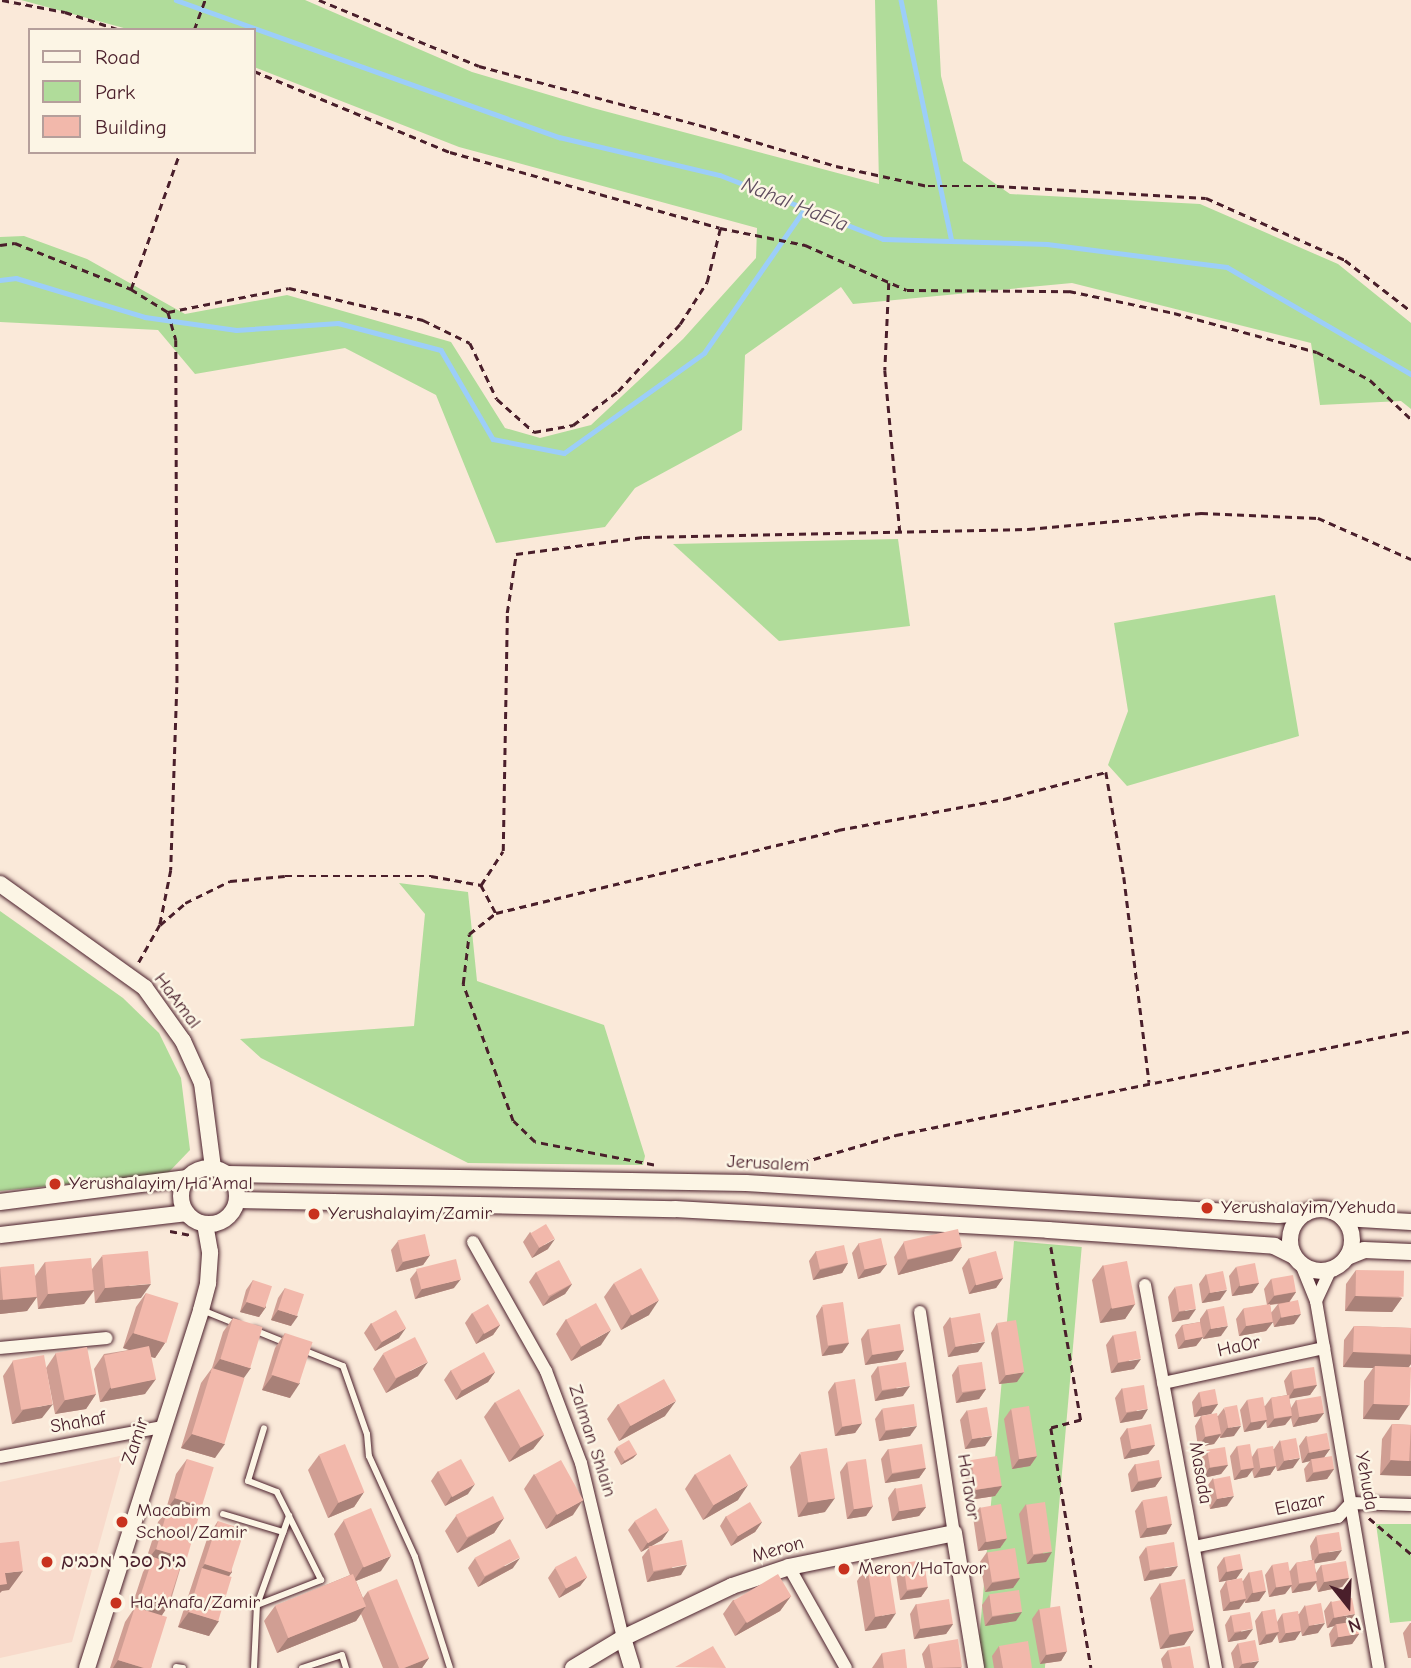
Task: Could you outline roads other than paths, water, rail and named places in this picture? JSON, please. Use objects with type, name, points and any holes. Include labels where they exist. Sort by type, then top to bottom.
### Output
[{"type":"street","name":"HaAmal","points":[[0,884],[145,988],[183,1041],[202,1083],[220,1171]]},
{"type":"street","points":[[0,1202],[187,1178],[204,1168],[220,1171],[233,1181],[237,1200],[234,1208],[222,1221],[205,1224],[186,1213],[0,1235]]},
{"type":"street","name":"Jerusalem","points":[[220,1171],[746,1183],[1278,1215],[1306,1213]]},
{"type":"street","points":[[186,1213],[180,1195],[187,1178]]},
{"type":"street","points":[[237,1200],[675,1209],[1048,1230],[1274,1246],[1310,1269],[1331,1269]]},
{"type":"street","points":[[1297,1260],[1290,1247],[1292,1227],[1306,1213],[1325,1209],[1343,1218],[1411,1222]]},
{"type":"street","points":[[1343,1218],[1351,1237],[1347,1256]]},
{"type":"street","name":"Zamir","points":[[87,1668],[201,1310],[208,1283],[210,1252],[205,1224]]},
{"type":"street","name":"Zalman Shlain","points":[[472,1242],[546,1371],[581,1464],[632,1668]]},
{"type":"street","points":[[1317,1301],[1331,1269],[1347,1256],[1364,1250],[1411,1252]]},
{"type":"street","name":"Yehuda","points":[[1297,1260],[1317,1301],[1379,1668]]},
{"type":"street","name":"Masada","points":[[1145,1285],[1216,1668]]},
{"type":"street","name":"HaTavor","points":[[920,1312],[976,1668]]},
{"type":"street","points":[[0,1348],[107,1338]]},
{"type":"street","name":"HaOr","points":[[1163,1383],[1324,1348]]},
{"type":"street","name":"Shahaf","points":[[0,1457],[162,1427]]},
{"type":"street","name":"Elazar","points":[[1194,1547],[1338,1517],[1351,1503],[1411,1505]]},
{"type":"street","name":"Meron","points":[[573,1668],[688,1604],[789,1567],[954,1533]]},
{"type":"street","points":[[789,1567],[846,1668]]},
{"type":"lane","points":[[201,1310],[344,1366],[367,1434],[369,1456],[415,1558],[450,1668]]},
{"type":"lane","points":[[257,1605],[321,1580],[278,1492],[248,1481],[264,1428]]},
{"type":"lane","points":[[223,1514],[283,1532]]},
{"type":"lane","points":[[254,1668],[257,1605],[289,1516]]},
{"type":"lane","points":[[302,1668],[342,1656],[346,1668]]},
{"type":"waterway","name":"Nahal HaEla","points":[[176,0],[254,28]]},
{"type":"waterway","points":[[901,0],[952,241]]},
{"type":"waterway","name":"Nahal HaEla","points":[[256,29],[559,137],[720,175],[883,239],[1047,244],[1227,267],[1411,374]]},
{"type":"waterway","points":[[0,280],[16,278],[145,317],[236,330],[338,323],[441,350],[493,439],[564,453],[704,353],[805,208]]},
{"type":"place","name":"Yerushalayim/Ha'Amal","points":[[55,1184]]},
{"type":"place","name":"Yerushalayim/Yehuda","points":[[1207,1208]]},
{"type":"place","name":"Yerushalayim/Zamir","points":[[314,1214]]},
{"type":"place","name":"Macabim School/Zamir","points":[[122,1522]]},
{"type":"place","name":"בית ספר מכבים","points":[[47,1562]]},
{"type":"place","name":"Meron/HaTavor","points":[[844,1569]]},
{"type":"place","name":"Ha'Anafa/Zamir","points":[[116,1603]]}]
